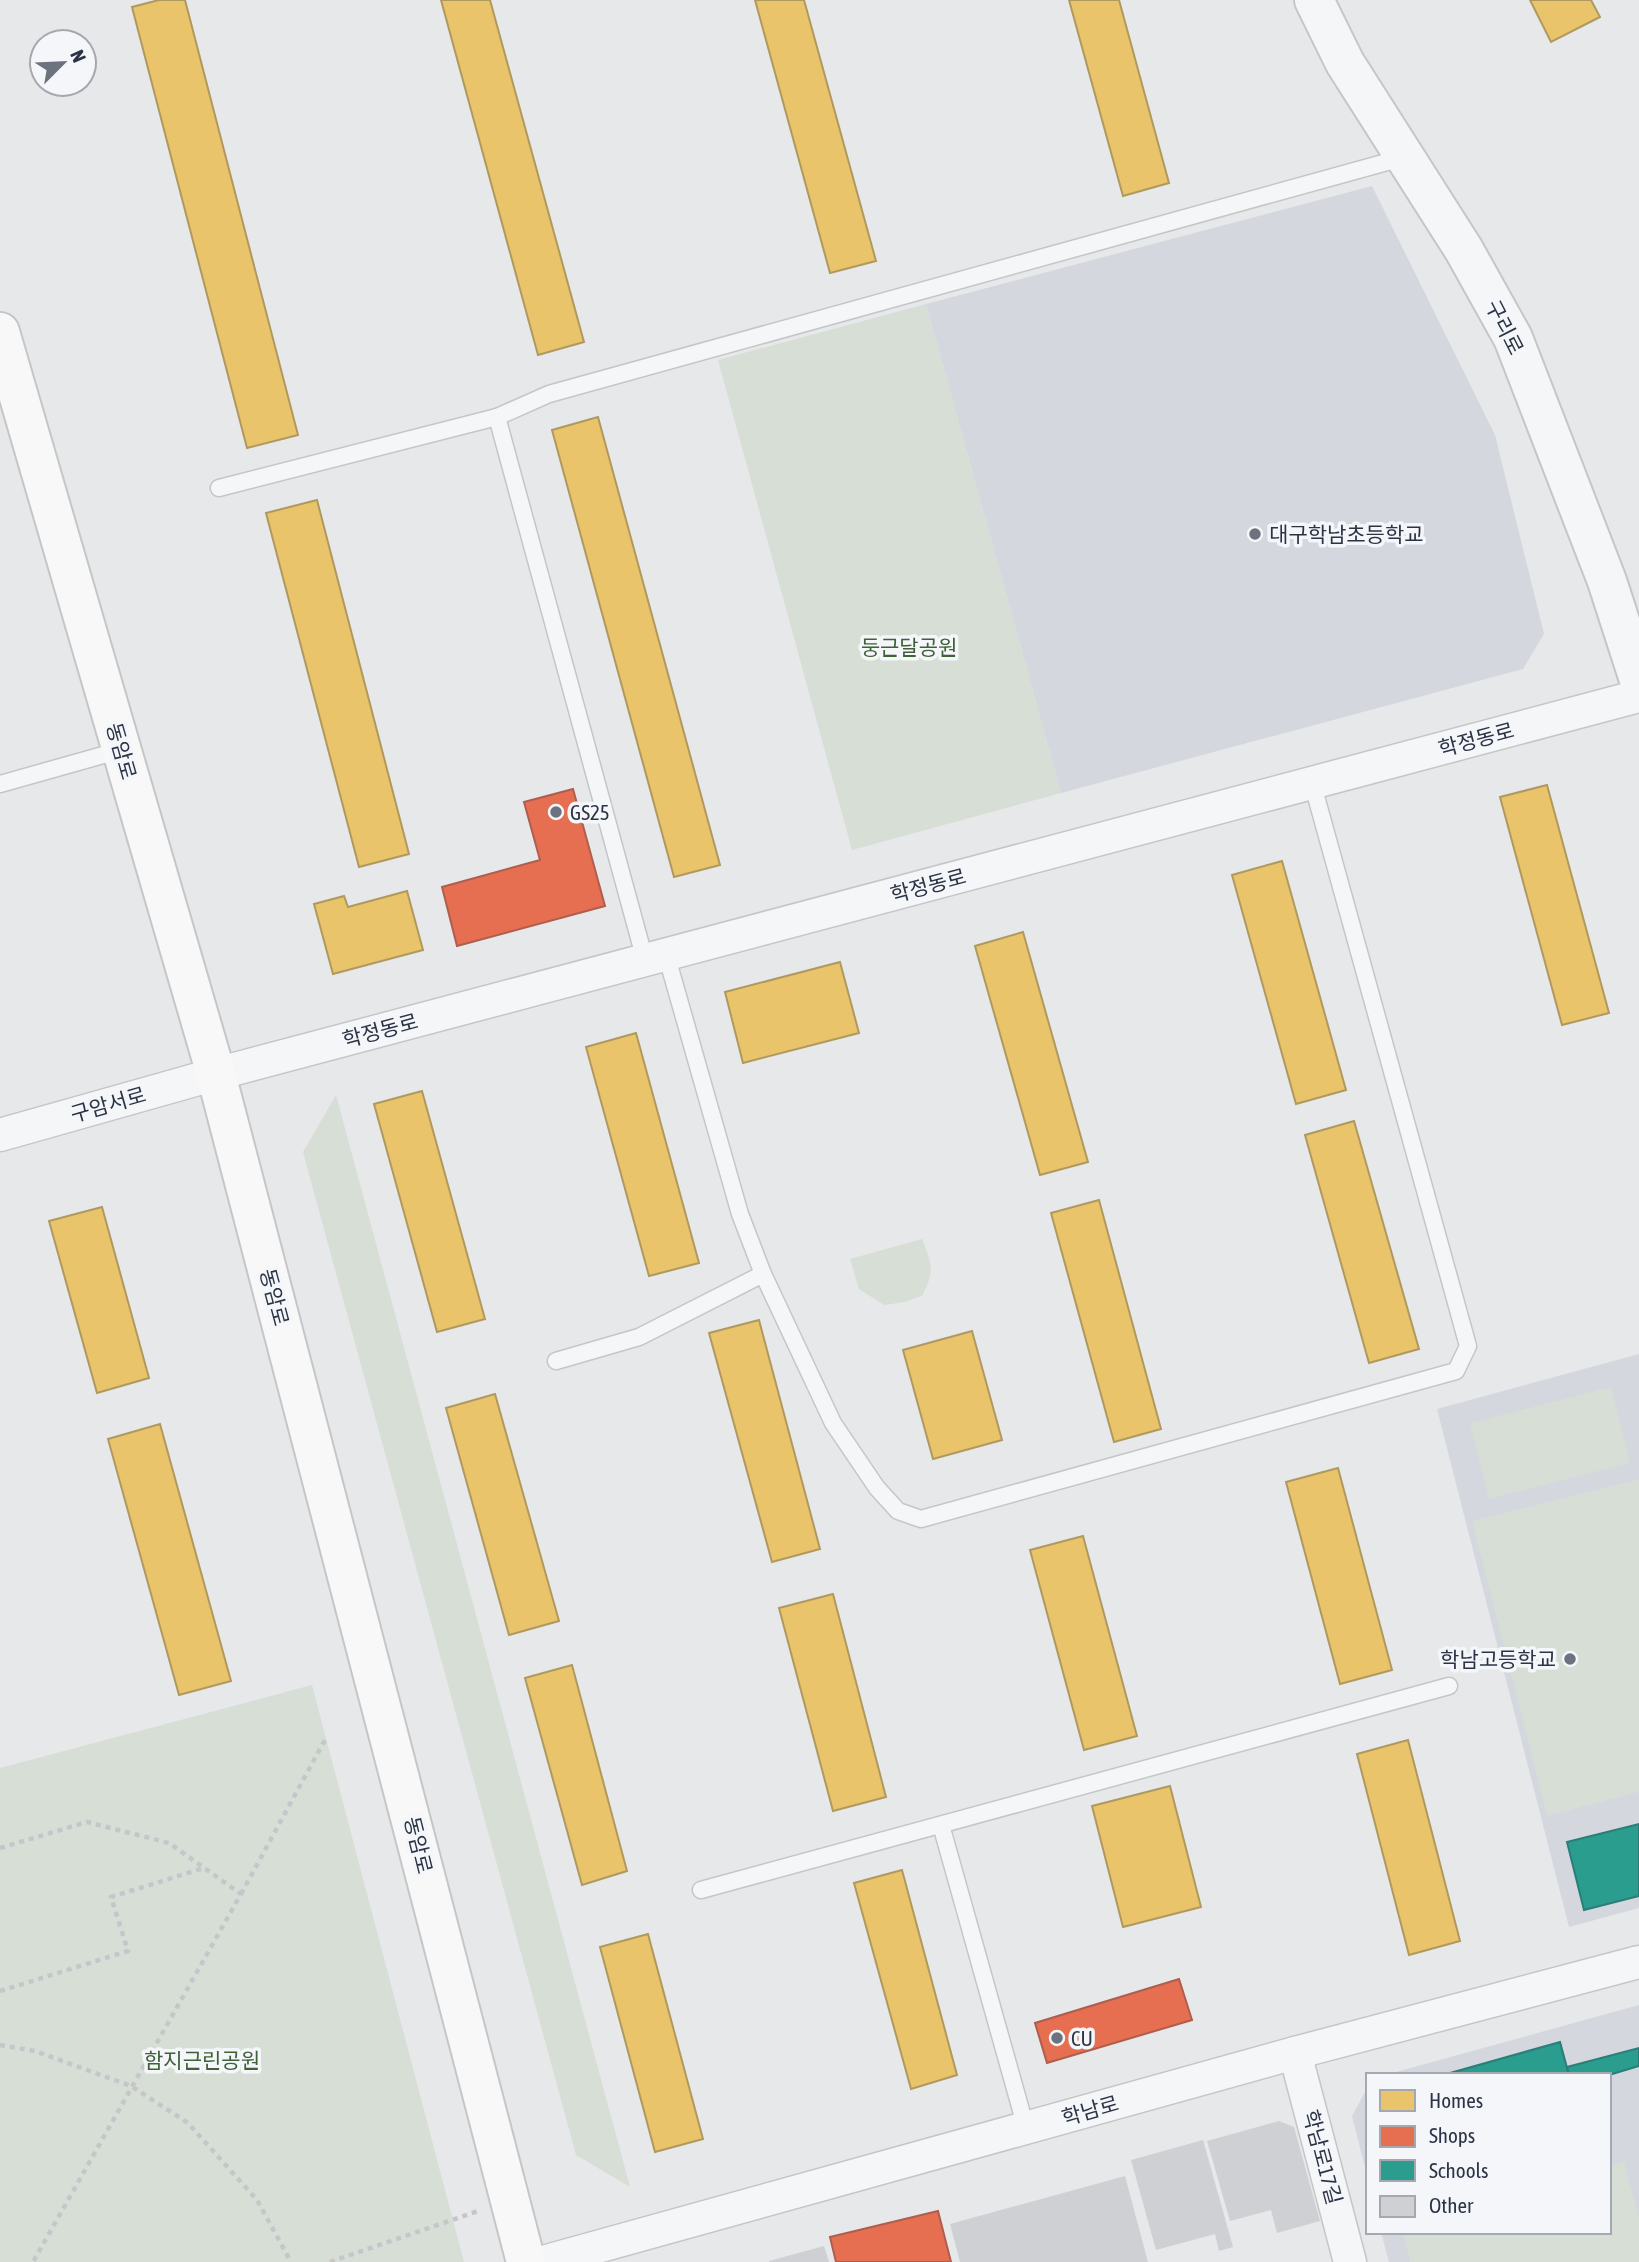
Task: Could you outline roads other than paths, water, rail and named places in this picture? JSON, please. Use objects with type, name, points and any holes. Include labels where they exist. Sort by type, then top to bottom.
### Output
[{"type":"main road","name":"동암로","points":[[1,336],[216,1074],[526,2262]]},
{"type":"street","name":"구리로","points":[[1314,0],[1345,63],[1464,250],[1513,338],[1607,581],[1639,680]]},
{"type":"street","name":"학정동로","points":[[216,1074],[1639,695]]},
{"type":"street","name":"구암서로","points":[[0,1135],[216,1074]]},
{"type":"street","name":"학남로","points":[[543,2262],[1295,2053],[1639,1962]]},
{"type":"street","name":"학남로17길","points":[[1295,2053],[1350,2262]]},
{"type":"lane","points":[[219,488],[497,417],[549,394],[1405,157]]},
{"type":"lane","points":[[497,417],[655,957],[740,1214],[763,1274],[833,1423],[884,1496],[898,1511],[921,1519],[1456,1371],[1468,1346],[1312,782]]},
{"type":"lane","points":[[0,784],[121,750]]},
{"type":"lane","points":[[556,1361],[639,1337],[763,1274]]},
{"type":"lane","points":[[701,1890],[1449,1686]]},
{"type":"lane","points":[[942,1825],[1026,2128]]},
{"type":"place","name":"대구학남초등학교","points":[[1255,534]]},
{"type":"place","name":"GS25","points":[[556,812]]},
{"type":"place","name":"학남고등학교","points":[[1570,1659]]},
{"type":"place","name":"CU","points":[[1057,2038]]},
{"type":"park label","name":"둥근달공원","points":[[909,647]]},
{"type":"park label","name":"함지근린공원","points":[[202,2060]]}]
